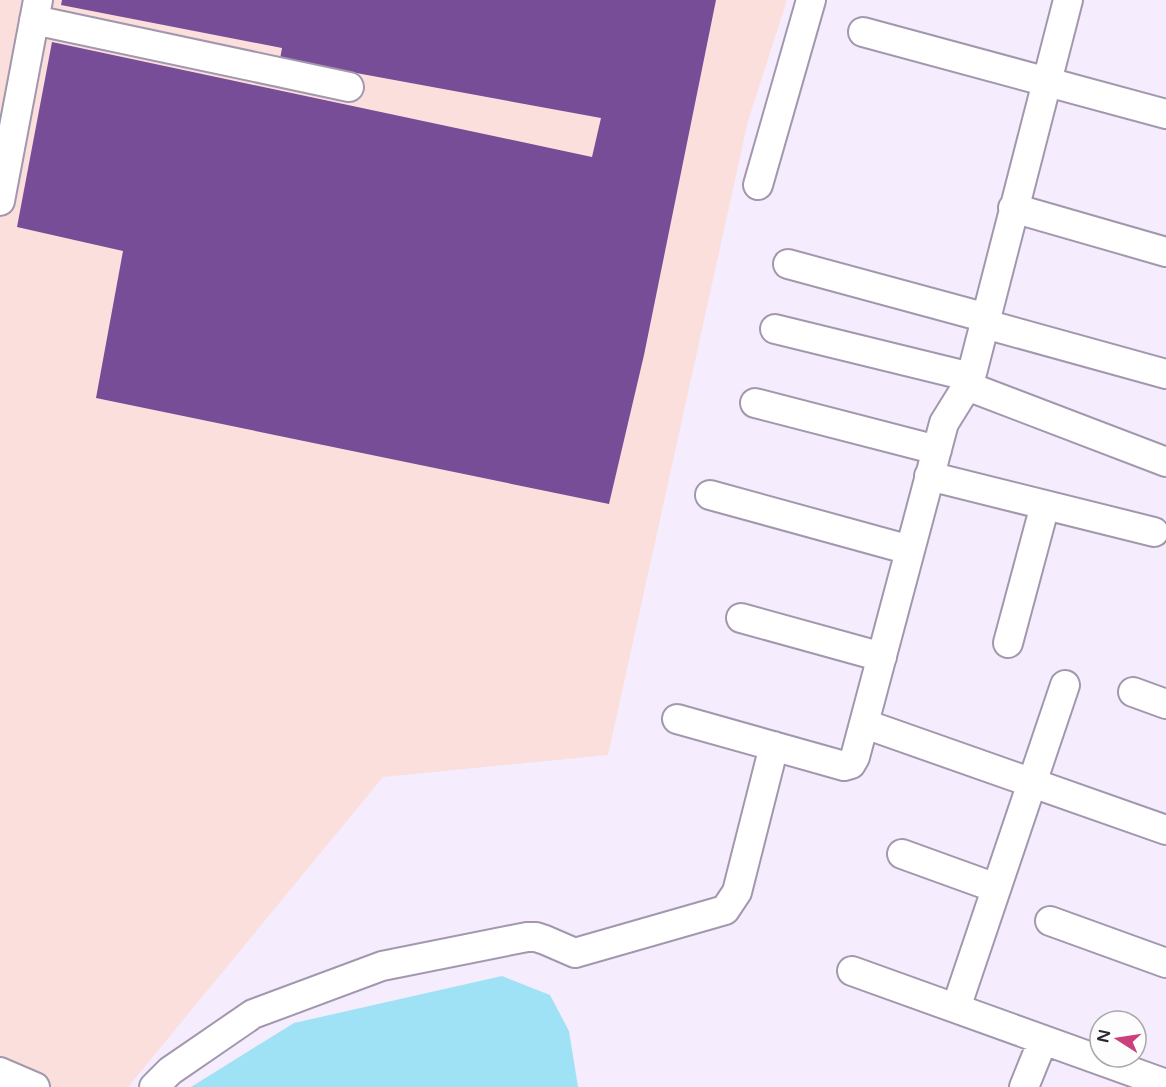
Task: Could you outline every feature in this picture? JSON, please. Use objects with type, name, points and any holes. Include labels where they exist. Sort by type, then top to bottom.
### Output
[{"type":"street","points":[[758,185],[811,0]]},
{"type":"street","points":[[677,719],[844,766],[851,764],[855,757],[947,415],[969,382],[1068,0]]},
{"type":"street","points":[[0,201],[11,83],[36,10],[349,87]]},
{"type":"street","points":[[863,32],[1166,114]]},
{"type":"street","points":[[1013,208],[1166,252]]},
{"type":"street","points":[[788,264],[1166,374]]},
{"type":"street","points":[[775,330],[969,382],[1166,462]]},
{"type":"street","points":[[755,403],[933,463],[1045,505],[1154,532]]},
{"type":"street","points":[[710,495],[910,550]]},
{"type":"street","points":[[1008,643],[1045,505]]},
{"type":"street","points":[[741,618],[882,657]]},
{"type":"street","points":[[956,1008],[1065,685]]},
{"type":"street","points":[[1133,692],[1166,704]]},
{"type":"street","points":[[865,724],[1166,830]]},
{"type":"street","points":[[154,1087],[170,1071],[253,1014],[382,966],[527,937],[536,937],[575,953],[725,910],[737,892],[774,747]]},
{"type":"street","points":[[902,854],[996,888]]},
{"type":"street","points":[[1050,921],[1166,963]]},
{"type":"street","points":[[852,970],[1166,1084]]},
{"type":"street","points":[[1024,1087],[1043,1040]]},
{"type":"street","points":[[0,1072],[35,1087]]},
{"type":"shaded area","points":[[0,0],[787,0],[748,121],[608,755],[383,777],[128,1087],[0,1087]]},
{"type":"water","points":[[502,976],[550,995],[569,1031],[578,1087],[191,1087],[294,1023]]},
{"type":"building","points":[[62,0],[716,0],[644,355],[609,504],[96,398],[123,251],[17,227],[52,42],[592,157],[601,118],[280,59],[282,48],[61,5]]}]
